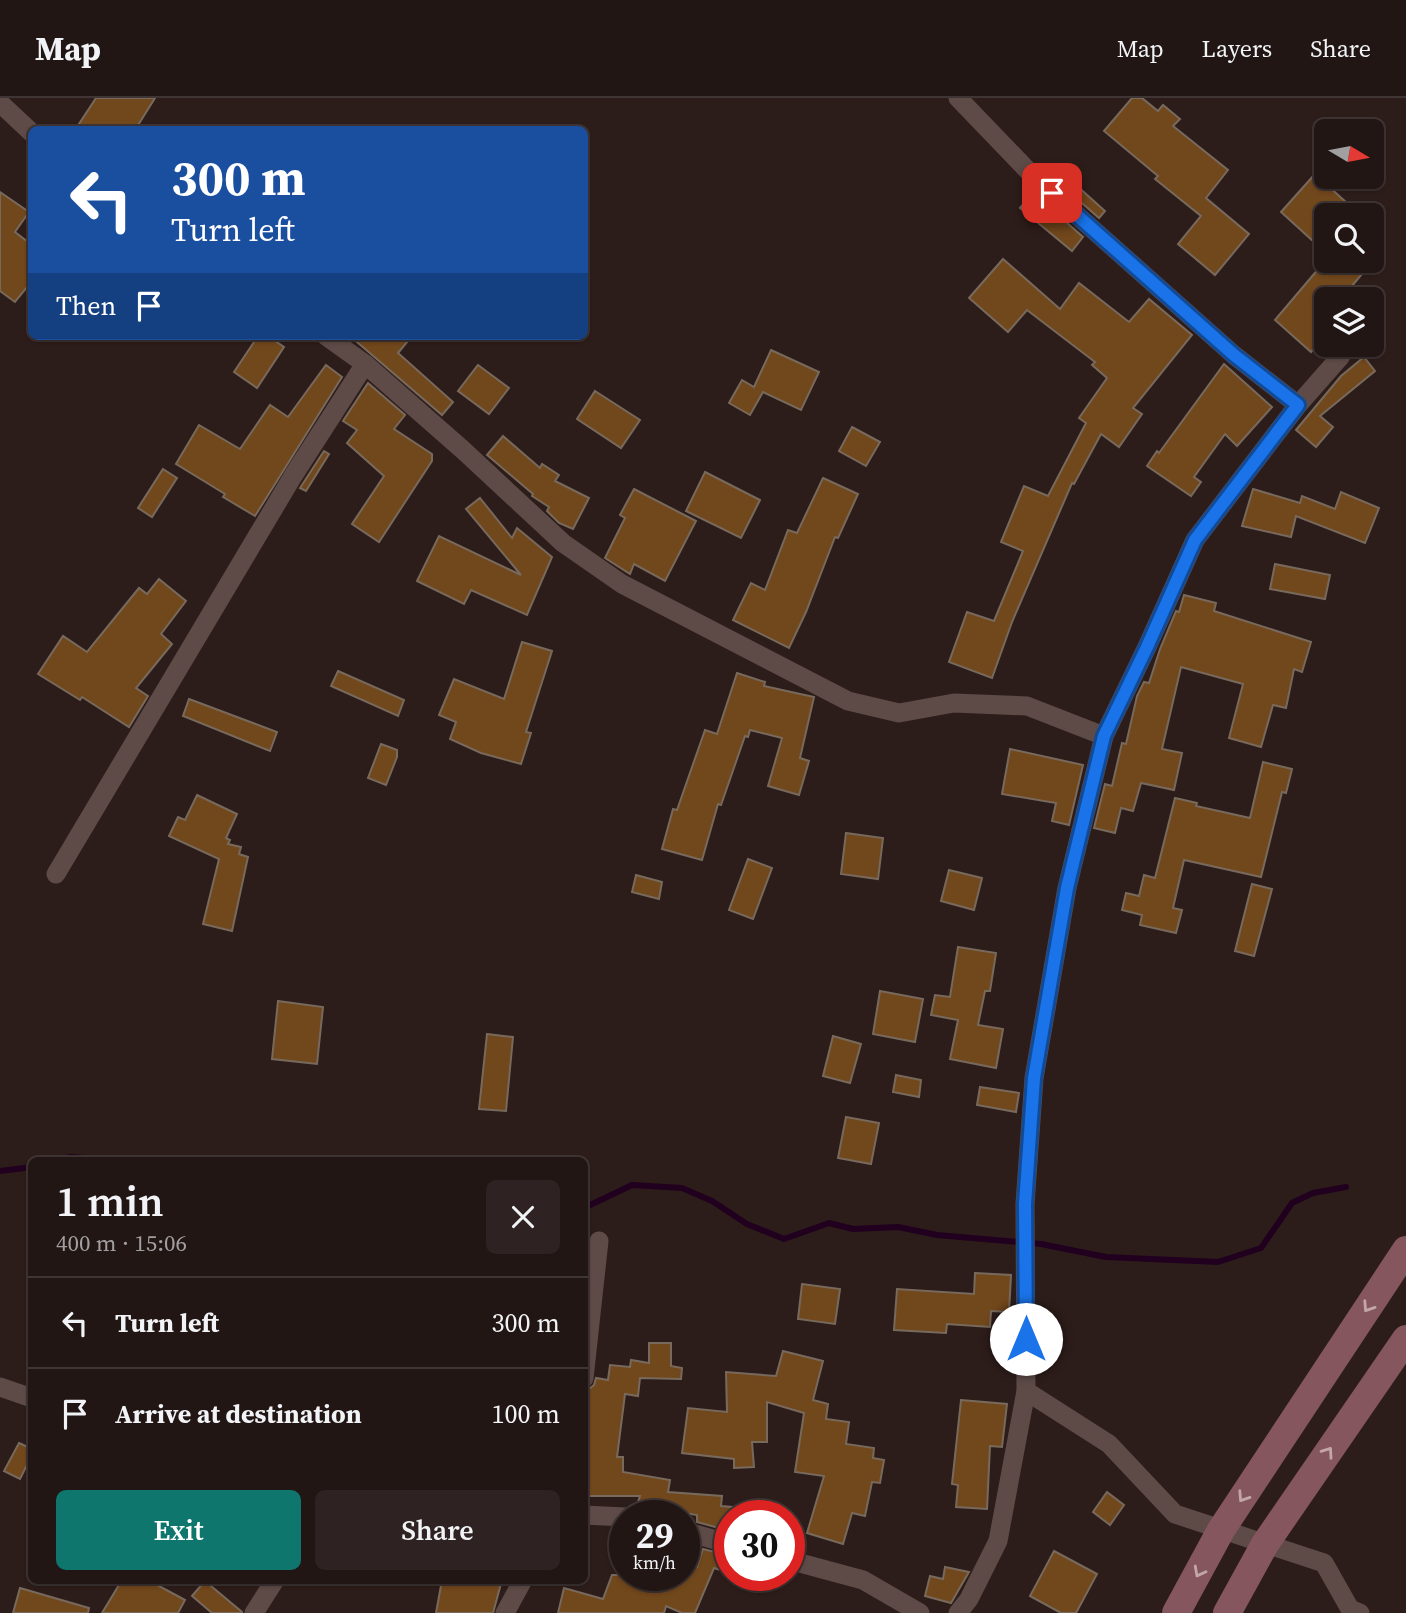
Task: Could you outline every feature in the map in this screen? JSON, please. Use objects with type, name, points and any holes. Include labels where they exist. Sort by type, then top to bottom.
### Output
[{"type":"main road","points":[[1177,1613],[1221,1530],[1406,1250]]},
{"type":"main road","points":[[1227,1613],[1265,1544],[1406,1339]]},
{"type":"street","points":[[958,98],[1034,177],[1234,355],[1298,405]]},
{"type":"street","points":[[0,103],[28,129]]},
{"type":"street","points":[[332,340],[365,364],[563,543],[622,584],[848,701],[899,713],[954,703],[1027,706],[1104,736]]},
{"type":"street","points":[[958,1613],[969,1599],[998,1541],[1026,1391],[1025,1204],[1034,1078],[1064,904],[1104,736],[1195,540],[1298,405],[1340,357]]},
{"type":"street","points":[[56,874],[293,476],[365,364]]},
{"type":"street","points":[[588,1341],[599,1241]]},
{"type":"street","points":[[0,1387],[28,1397]]},
{"type":"street","points":[[1026,1391],[1109,1444],[1175,1514],[1324,1563],[1350,1609],[1360,1613]]},
{"type":"street","points":[[588,1515],[609,1516]]},
{"type":"street","points":[[805,1564],[863,1580],[920,1613]]},
{"type":"street","points":[[254,1613],[272,1584]]},
{"type":"street","points":[[506,1613],[521,1584]]},
{"type":"building","points":[[96,98],[155,98],[138,126],[78,126]]},
{"type":"building","points":[[1132,98],[1142,98],[1158,111],[1163,105],[1180,119],[1173,126],[1228,170],[1206,198],[1249,234],[1215,275],[1178,244],[1201,216],[1155,179],[1158,176],[1104,131]]},
{"type":"building","points":[[1055,166],[1105,211],[1099,218],[1049,174]]},
{"type":"building","points":[[1314,175],[1314,189],[1332,189],[1347,203],[1314,203],[1314,242],[1281,212]]},
{"type":"building","points":[[0,192],[28,211],[15,232],[28,242],[28,286],[15,302],[0,291]]},
{"type":"building","points":[[1033,193],[1083,237],[1072,251],[1020,208]]},
{"type":"building","points":[[1003,259],[1060,309],[1079,283],[1129,322],[1149,299],[1192,335],[1133,408],[1142,414],[1119,447],[1101,434],[1074,484],[1072,483],[1012,622],[992,678],[949,662],[967,612],[994,621],[1023,551],[1001,542],[1024,486],[1048,496],[1086,423],[1079,418],[1107,378],[1092,365],[1095,362],[1027,310],[1008,332],[969,298]]},
{"type":"building","points":[[1315,273],[1363,273],[1351,287],[1314,287],[1314,348],[1311,352],[1275,320]]},
{"type":"building","points":[[255,340],[274,340],[284,347],[257,388],[234,372]]},
{"type":"building","points":[[355,340],[409,340],[398,353],[453,402],[442,415]]},
{"type":"building","points":[[771,350],[819,372],[801,410],[763,392],[750,415],[729,403],[742,380],[754,387]]},
{"type":"building","points":[[1364,357],[1375,371],[1320,416],[1333,427],[1316,447],[1296,430],[1341,376]]},
{"type":"building","points":[[1224,364],[1272,407],[1237,446],[1225,434],[1194,477],[1201,482],[1191,496],[1147,466]]},
{"type":"building","points":[[326,365],[342,377],[255,516],[176,464],[199,425],[240,449],[270,405],[288,417]]},
{"type":"building","points":[[478,365],[509,388],[489,414],[458,391]]},
{"type":"building","points":[[368,383],[405,415],[394,429],[432,454],[432,461],[379,542],[352,524],[384,476],[347,443],[357,430],[343,421]]},
{"type":"building","points":[[595,391],[640,420],[621,448],[577,419]]},
{"type":"building","points":[[852,427],[880,442],[866,466],[839,451]]},
{"type":"building","points":[[503,436],[540,468],[542,464],[559,475],[555,481],[589,498],[573,529],[559,523],[547,511],[549,507],[532,496],[533,494],[487,455]]},
{"type":"building","points":[[324,451],[329,454],[306,491],[300,488]]},
{"type":"building","points":[[163,469],[177,478],[152,517],[138,508]]},
{"type":"building","points":[[705,472],[760,500],[741,538],[686,511]]},
{"type":"building","points":[[823,478],[858,494],[838,538],[835,537],[789,648],[733,620],[751,583],[765,590],[788,530],[797,533]]},
{"type":"building","points":[[634,489],[696,521],[665,581],[634,564],[630,574],[605,558],[625,518],[620,515]]},
{"type":"building","points":[[1253,489],[1300,503],[1302,496],[1335,509],[1341,492],[1379,508],[1365,543],[1296,516],[1291,537],[1242,526]]},
{"type":"building","points":[[480,498],[512,538],[517,528],[552,557],[527,615],[471,590],[464,604],[417,581],[439,536],[521,575],[466,509]]},
{"type":"building","points":[[1275,564],[1330,575],[1325,599],[1270,589]]},
{"type":"building","points":[[159,579],[186,601],[161,634],[172,644],[136,688],[148,696],[129,727],[82,697],[80,700],[38,674],[63,636],[87,652],[139,588],[147,594]]},
{"type":"building","points":[[1184,595],[1216,603],[1214,611],[1311,642],[1302,672],[1294,669],[1286,708],[1273,705],[1261,747],[1229,738],[1243,684],[1181,667],[1162,749],[1182,753],[1174,790],[1141,783],[1133,811],[1121,808],[1115,833],[1094,828],[1105,784],[1112,786],[1122,743],[1126,744],[1137,696],[1144,682],[1149,683],[1160,649],[1176,611],[1179,612]]},
{"type":"building","points":[[522,642],[552,651],[526,732],[531,733],[521,764],[481,753],[450,739],[456,722],[439,715],[454,679],[504,699]]},
{"type":"building","points":[[338,671],[404,700],[398,716],[331,686]]},
{"type":"building","points":[[737,673],[765,682],[764,686],[814,697],[800,758],[809,761],[799,795],[768,786],[782,738],[750,730],[748,737],[745,736],[721,805],[718,804],[702,860],[662,849],[673,809],[677,810],[705,730],[717,734]]},
{"type":"building","points":[[189,699],[277,732],[270,751],[183,716]]},
{"type":"building","points":[[381,744],[397,750],[386,785],[368,778]]},
{"type":"building","points":[[1010,749],[1083,765],[1069,825],[1052,821],[1056,803],[1002,794]]},
{"type":"building","points":[[1263,762],[1292,769],[1286,793],[1282,792],[1261,877],[1184,860],[1173,908],[1182,910],[1176,933],[1140,925],[1142,915],[1122,910],[1126,893],[1139,896],[1144,875],[1155,878],[1175,798],[1197,803],[1196,806],[1250,818]]},
{"type":"building","points":[[197,795],[237,814],[226,838],[230,840],[228,844],[241,847],[239,854],[248,857],[232,931],[203,924],[219,859],[169,836],[178,817],[185,820]]},
{"type":"building","points":[[846,833],[883,838],[878,879],[841,874]]},
{"type":"building","points":[[748,859],[772,868],[753,919],[729,910]]},
{"type":"building","points":[[949,870],[982,878],[974,910],[941,901]]},
{"type":"building","points":[[636,875],[662,882],[659,899],[632,892]]},
{"type":"building","points":[[1252,884],[1272,889],[1254,956],[1235,951]]},
{"type":"building","points":[[958,947],[996,953],[990,991],[985,991],[978,1025],[1003,1029],[996,1068],[950,1059],[958,1020],[931,1015],[935,995],[950,997]]},
{"type":"building","points":[[880,991],[923,999],[915,1042],[873,1034]]},
{"type":"building","points":[[278,1001],[323,1007],[317,1064],[272,1059]]},
{"type":"building","points":[[487,1034],[513,1037],[506,1111],[479,1109]]},
{"type":"building","points":[[833,1036],[861,1044],[850,1083],[823,1076]]},
{"type":"building","points":[[896,1075],[921,1080],[919,1097],[893,1092]]},
{"type":"building","points":[[980,1087],[1019,1093],[1016,1112],[977,1105]]},
{"type":"building","points":[[846,1117],[879,1123],[871,1164],[838,1158]]},
{"type":"building","points":[[975,1273],[1011,1275],[1009,1312],[991,1311],[990,1327],[947,1324],[946,1333],[894,1330],[897,1289],[974,1294]]},
{"type":"building","points":[[802,1284],[840,1289],[835,1324],[798,1319]]},
{"type":"building","points":[[649,1343],[671,1343],[671,1366],[682,1368],[681,1379],[640,1378],[638,1396],[625,1394],[617,1457],[623,1457],[623,1472],[670,1480],[668,1492],[722,1496],[722,1500],[714,1500],[714,1527],[700,1523],[700,1500],[639,1500],[640,1496],[588,1496],[589,1389],[596,1378],[608,1380],[610,1365],[630,1367],[631,1360],[649,1363]]},
{"type":"building","points":[[783,1351],[823,1361],[813,1400],[828,1404],[826,1419],[849,1422],[846,1444],[874,1448],[873,1458],[884,1460],[880,1483],[872,1482],[865,1516],[852,1513],[843,1544],[807,1533],[824,1476],[795,1472],[804,1413],[767,1402],[767,1442],[752,1442],[754,1467],[734,1468],[734,1459],[682,1453],[688,1408],[727,1412],[726,1372],[776,1376]]},
{"type":"building","points":[[961,1400],[1007,1404],[1002,1447],[990,1446],[987,1509],[956,1507],[958,1485],[952,1484]]},
{"type":"building","points":[[19,1443],[28,1447],[28,1463],[20,1479],[4,1471]]},
{"type":"building","points":[[1107,1492],[1124,1505],[1110,1525],[1093,1512]]},
{"type":"building","points":[[703,1549],[714,1552],[714,1568],[695,1613],[682,1613],[666,1606],[664,1613],[558,1613],[564,1588],[603,1599],[609,1583],[609,1591],[700,1591],[700,1558]]},
{"type":"building","points":[[1054,1551],[1097,1574],[1076,1613],[1061,1613],[1030,1596]]},
{"type":"building","points":[[945,1567],[969,1572],[951,1603],[925,1596],[930,1576],[943,1579]]},
{"type":"building","points":[[120,1584],[155,1584],[185,1600],[178,1613],[102,1613]]},
{"type":"building","points":[[202,1584],[209,1584],[242,1613],[212,1613],[192,1596]]},
{"type":"building","points":[[441,1584],[501,1584],[493,1613],[436,1613]]},
{"type":"building","points":[[20,1588],[89,1608],[88,1613],[13,1613]]},
{"type":"waterway","points":[[0,1171],[28,1168]]},
{"type":"waterway","points":[[588,1206],[632,1185],[682,1188],[712,1201],[747,1224],[784,1239],[829,1223],[853,1229],[898,1227],[937,1235],[1041,1244],[1106,1257],[1218,1262],[1261,1248],[1292,1203],[1313,1193],[1346,1187]]},
{"type":"route","points":[[1026,1339],[1025,1204],[1034,1078],[1067,888],[1104,736],[1195,540],[1298,405],[1234,355],[1052,193]]}]
